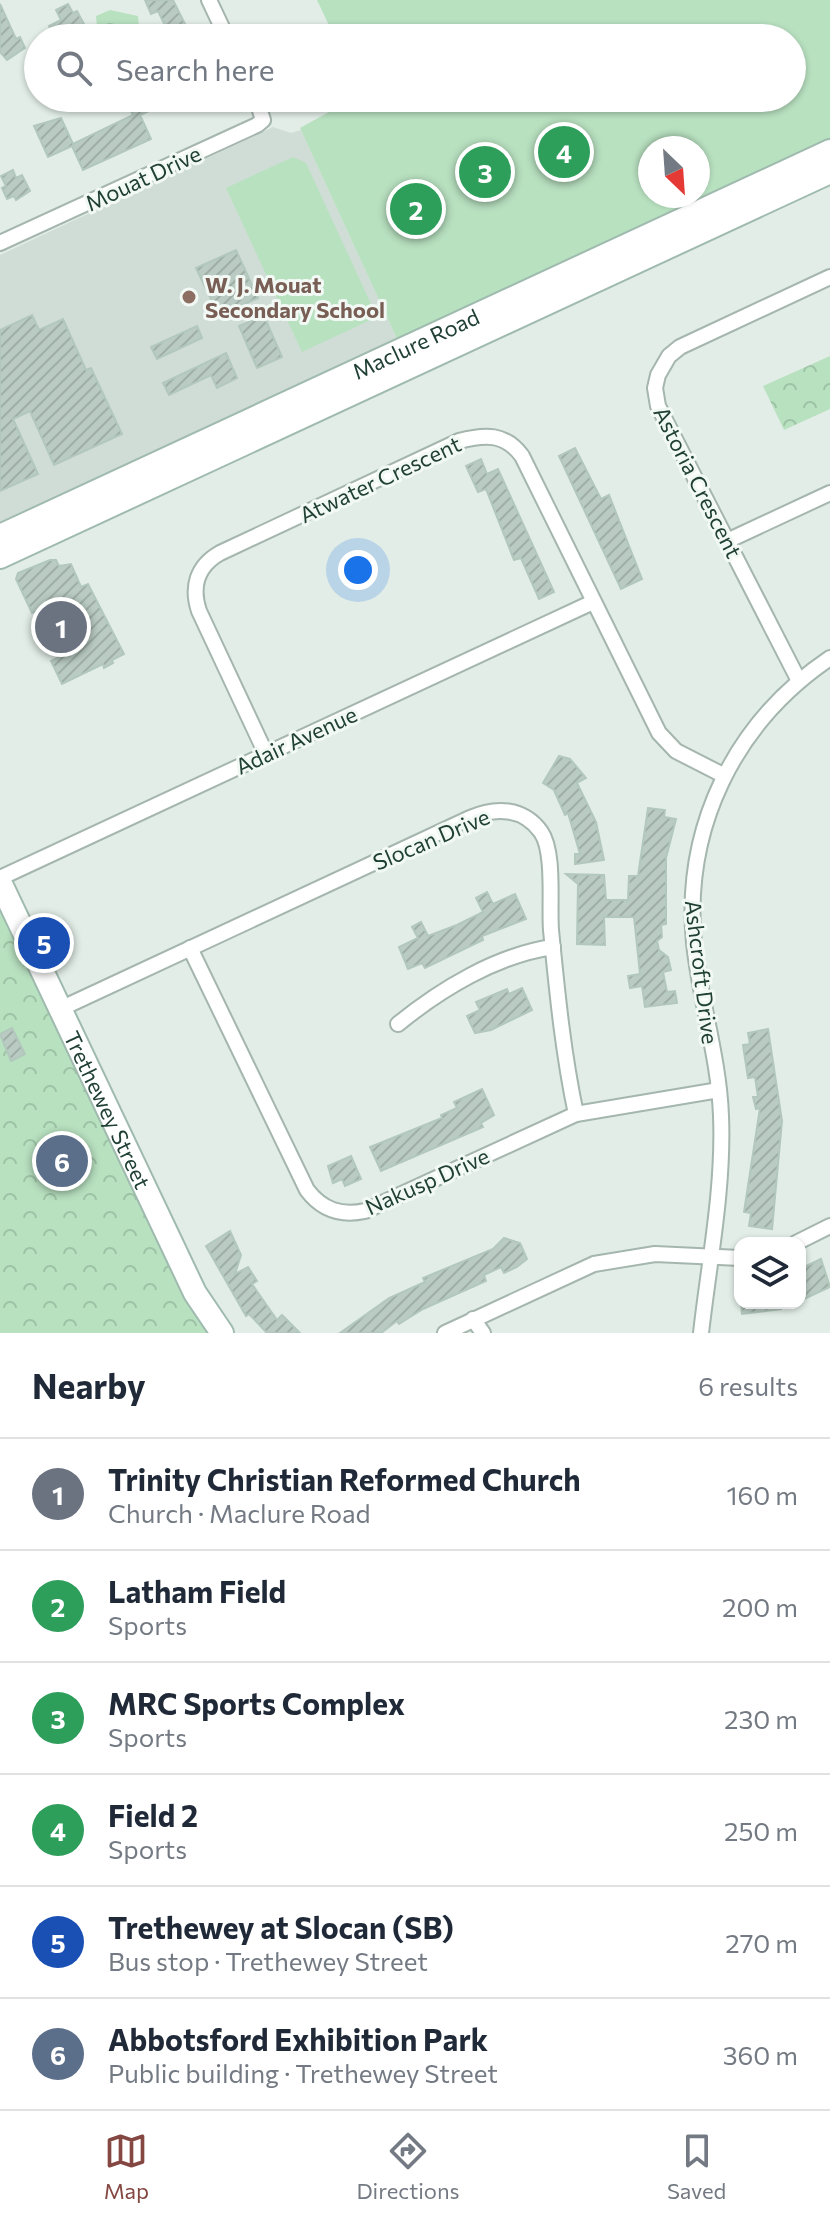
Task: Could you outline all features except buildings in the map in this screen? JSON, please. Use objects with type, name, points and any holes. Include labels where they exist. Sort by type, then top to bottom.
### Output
[{"type":"main road","name":"Maclure Road","points":[[0,536],[830,151]]},
{"type":"main road","name":"Maclure Road","points":[[0,557],[830,172]]},
{"type":"main road","name":"Trethewey Street","points":[[0,880],[195,1293],[222,1333]]},
{"type":"street","points":[[209,0],[220,24]]},
{"type":"street","name":"Mouat Drive","points":[[0,243],[257,125],[263,120],[263,112]]},
{"type":"street","name":"Astoria Crescent","points":[[799,681],[658,406],[655,388],[661,367],[680,347],[830,277]]},
{"type":"street","name":"Atwater Crescent","points":[[266,754],[199,611],[195,586],[203,566],[220,553],[459,441],[490,436],[501,438],[515,447],[666,744],[723,775]]},
{"type":"street","points":[[727,541],[830,493]]},
{"type":"street","name":"Adair Avenue","points":[[0,880],[593,602]]},
{"type":"street","name":"Ashcroft Drive","points":[[701,1333],[721,1135],[719,1090],[694,943],[692,882],[700,836],[723,775],[762,719],[799,681],[830,658]]},
{"type":"street","name":"Slocan Drive","points":[[60,1009],[487,811],[503,810],[524,815],[543,833],[548,850],[553,947],[576,1114]]},
{"type":"street","points":[[398,1024],[434,994],[524,953],[553,947]]},
{"type":"street","name":"Nakusp Drive","points":[[190,948],[307,1190],[324,1207],[351,1214],[365,1211],[576,1114],[719,1090]]},
{"type":"street","points":[[806,1238],[830,1226]]},
{"type":"street","points":[[445,1333],[594,1264],[655,1254],[734,1258]]},
{"type":"street","points":[[473,1319],[483,1333]]},
{"type":"shaded area","name":"W. J. Mouat Secondary School","points":[[273,127],[291,133],[301,130],[397,339],[0,523],[0,255]]},
{"type":"green space","points":[[317,0],[830,0],[830,139],[710,194],[710,136],[638,136],[638,208],[681,208],[397,339],[300,128],[329,112],[806,112],[806,24],[328,24]]},
{"type":"green space","points":[[110,10],[138,16],[139,24],[97,24],[96,16]]},
{"type":"green space","points":[[293,157],[306,163],[377,317],[302,352],[226,188]]},
{"type":"green space","points":[[830,356],[830,409],[784,430],[763,386]]},
{"type":"green space","points":[[0,906],[211,1333],[0,1333]]},
{"type":"place","name":"Field 2","points":[[564,152]]},
{"type":"place","name":"MRC Sports Complex","points":[[485,172]]},
{"type":"place","name":"Latham Field","points":[[416,209]]},
{"type":"place","name":"W. J. Mouat Secondary School","points":[[189,297]]},
{"type":"place","name":"Trinity Christian Reformed Church","points":[[61,627]]},
{"type":"place","name":"Trethewey at Slocan (SB)","points":[[44,943]]},
{"type":"place","name":"Abbotsford Exhibition Park","points":[[62,1161]]}]
